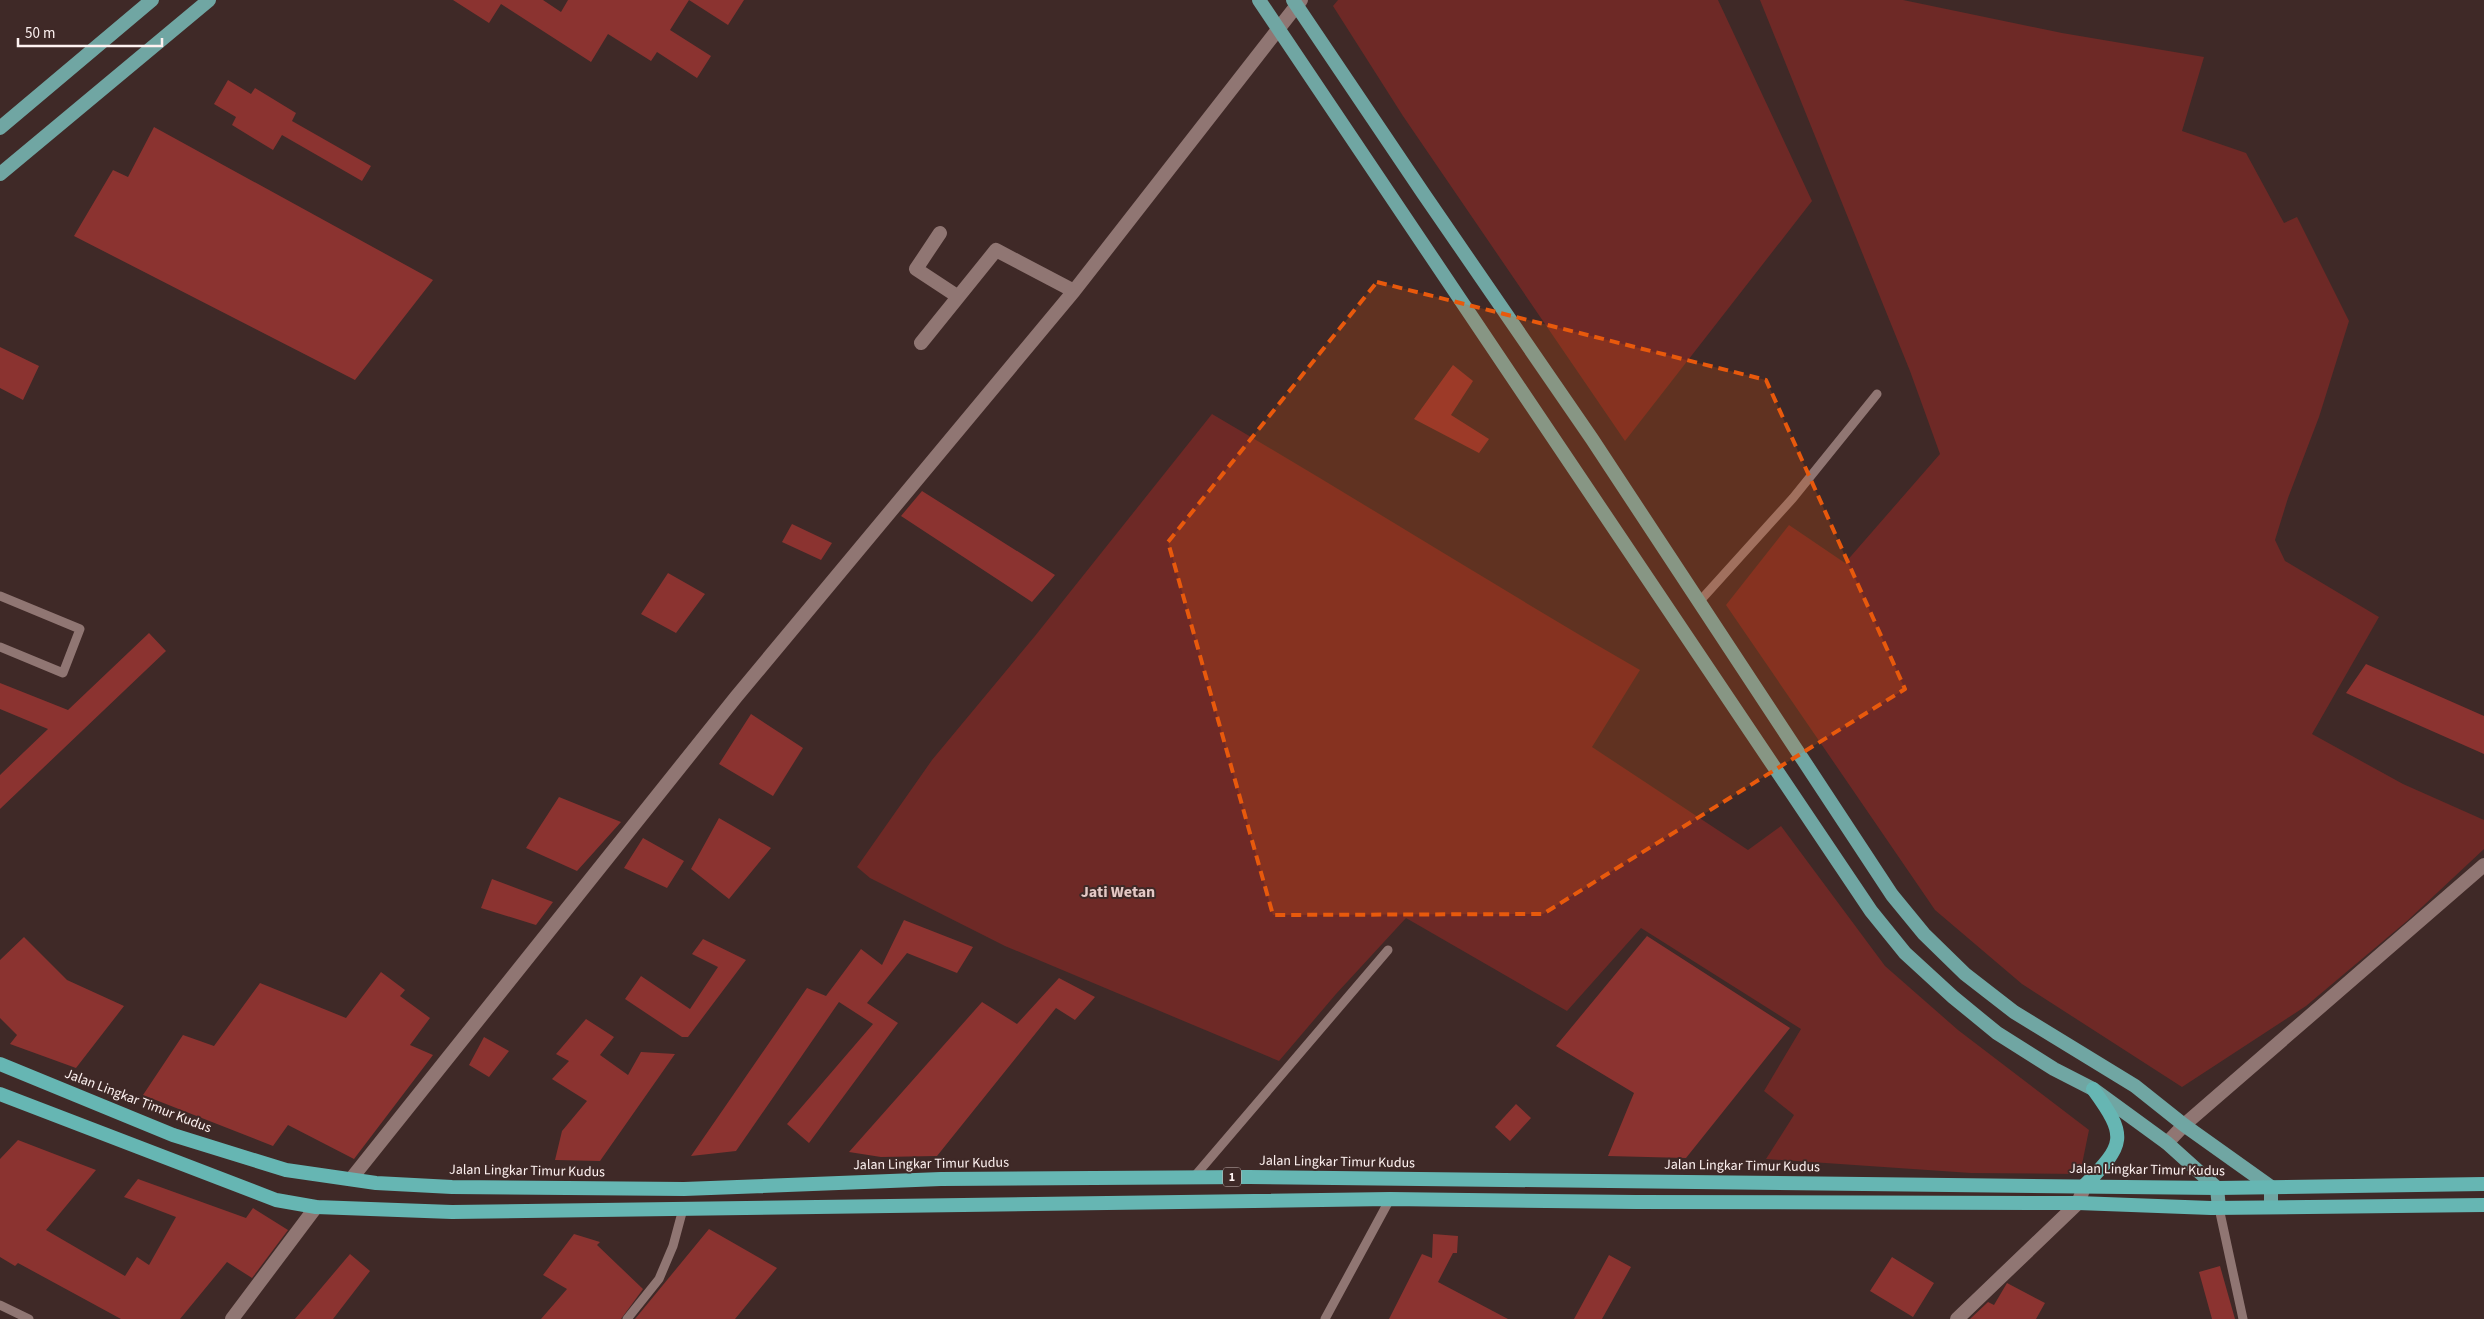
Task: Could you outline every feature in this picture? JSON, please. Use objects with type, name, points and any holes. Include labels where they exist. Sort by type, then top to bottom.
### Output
[{"type":"highway","name":"Jalan Lingkar Timur Kudus","points":[[0,1064],[173,1135],[286,1170],[376,1183],[452,1187],[684,1189],[942,1179],[1194,1177],[2085,1185],[2217,1188],[2484,1184]]},
{"type":"highway","points":[[2085,1185],[2108,1162],[2116,1149],[2117,1130],[2110,1112],[2093,1089]]},
{"type":"highway","name":"1","points":[[0,1094],[276,1200],[316,1207],[452,1212],[1390,1199],[1636,1202],[2078,1203],[2219,1208],[2484,1205]]},
{"type":"main road","points":[[0,128],[152,0]]},
{"type":"main road","points":[[0,174],[209,0]]},
{"type":"main road","points":[[1259,0],[1871,911],[1905,953],[1953,997],[1997,1033],[2054,1069],[2093,1089],[2167,1143],[2217,1188],[2219,1208]]},
{"type":"main road","points":[[1297,2],[1423,193],[1592,439],[1892,895],[1924,934],[1964,974],[2014,1012],[2135,1086],[2184,1125],[2271,1187],[2271,1208]]},
{"type":"street","points":[[351,1179],[736,697],[1074,291],[1297,2]]},
{"type":"street","points":[[940,233],[916,269],[957,296]]},
{"type":"street","points":[[921,343],[996,250],[1074,291]]},
{"type":"street","points":[[2167,1143],[2184,1125],[2484,865]]},
{"type":"street","points":[[1957,1319],[2078,1203],[2085,1185]]},
{"type":"street","points":[[232,1319],[316,1207]]},
{"type":"lane","points":[[1699,602],[1793,498],[1877,394]]},
{"type":"lane","points":[[0,596],[80,629],[63,672],[0,647]]},
{"type":"lane","points":[[1194,1177],[1388,950]]},
{"type":"lane","points":[[1325,1319],[1390,1199]]},
{"type":"lane","points":[[2219,1208],[2243,1319]]},
{"type":"lane","points":[[628,1319],[659,1279],[673,1246],[683,1209]]},
{"type":"lane","points":[[0,1304],[29,1319]]},
{"type":"highlighted area","points":[[1377,282],[1766,380],[1905,689],[1543,914],[1273,915],[1168,542]]},
{"type":"shaded area","points":[[1338,0],[1718,0],[1812,201],[1625,441],[1403,116],[1333,6]]},
{"type":"shaded area","points":[[1760,0],[1903,0],[2062,33],[2204,57],[2182,131],[2246,153],[2284,223],[2297,217],[2349,321],[2319,417],[2288,498],[2275,540],[2285,561],[2379,617],[2312,734],[2403,784],[2484,820],[2484,849],[2407,921],[2306,1006],[2182,1087],[2022,984],[1935,910],[1726,605],[1789,525],[1845,563],[1940,454],[1910,371]]},
{"type":"shaded area","points":[[1212,414],[1640,670],[1592,747],[1748,850],[1781,826],[1885,966],[1958,1030],[2089,1130],[2080,1174],[1971,1173],[1766,1159],[1794,1115],[1764,1091],[1801,1029],[1641,928],[1567,1011],[1406,918],[1336,994],[1279,1061],[1005,946],[870,878],[857,867],[932,760],[1035,636]]},
{"type":"building","points":[[453,0],[543,0],[561,12],[568,0],[689,0],[670,30],[711,56],[697,78],[657,52],[651,61],[608,34],[591,62],[501,4],[489,23]]},
{"type":"building","points":[[689,0],[744,0],[728,25]]},
{"type":"building","points":[[228,80],[251,94],[255,88],[296,113],[292,121],[371,166],[362,181],[282,135],[273,150],[232,125],[236,117],[214,104]]},
{"type":"building","points":[[154,127],[433,280],[355,380],[74,236],[113,170],[128,177]]},
{"type":"building","points":[[0,347],[39,366],[23,400],[0,388]]},
{"type":"building","points":[[1453,365],[1473,381],[1451,415],[1489,439],[1479,453],[1414,419]]},
{"type":"building","points":[[922,491],[1055,575],[1032,602],[901,516]]},
{"type":"building","points":[[792,524],[832,543],[821,560],[782,542]]},
{"type":"building","points":[[668,573],[705,594],[676,633],[641,614]]},
{"type":"building","points":[[149,633],[166,651],[0,809],[0,775],[48,729],[0,709],[0,683],[68,710]]},
{"type":"building","points":[[2366,664],[2484,716],[2484,754],[2346,693]]},
{"type":"building","points":[[751,714],[803,748],[773,796],[719,764]]},
{"type":"building","points":[[559,797],[621,822],[577,871],[526,848]]},
{"type":"building","points":[[719,818],[771,848],[729,899],[691,869]]},
{"type":"building","points":[[643,838],[684,861],[667,888],[624,868]]},
{"type":"building","points":[[492,879],[553,902],[536,925],[481,908]]},
{"type":"building","points":[[904,920],[973,947],[957,973],[907,953],[867,1003],[898,1023],[809,1143],[787,1124],[873,1024],[839,1002],[736,1151],[691,1156],[807,988],[826,996],[861,949],[882,965]]},
{"type":"building","points":[[1647,936],[1790,1028],[1686,1158],[1608,1156],[1634,1093],[1556,1046]]},
{"type":"building","points":[[24,937],[67,980],[124,1006],[76,1068],[10,1044],[17,1035],[0,1018],[0,960]]},
{"type":"building","points":[[703,939],[746,960],[688,1037],[682,1037],[625,999],[641,976],[690,1009],[718,967],[692,954]]},
{"type":"building","points":[[381,972],[405,990],[400,996],[430,1018],[410,1045],[433,1055],[354,1159],[288,1125],[273,1146],[143,1095],[183,1035],[214,1046],[260,983],[346,1018]]},
{"type":"building","points":[[1059,978],[1095,997],[1075,1020],[1056,1008],[937,1156],[881,1157],[849,1152],[982,1002],[1017,1024]]},
{"type":"building","points":[[586,1019],[614,1037],[600,1055],[628,1075],[641,1052],[675,1054],[600,1161],[555,1160],[562,1131],[587,1101],[552,1079],[569,1061],[556,1054]]},
{"type":"building","points":[[484,1037],[509,1051],[489,1077],[469,1065]]},
{"type":"building","points":[[1516,1104],[1531,1118],[1510,1141],[1495,1127]]},
{"type":"building","points":[[18,1140],[96,1170],[46,1230],[125,1276],[137,1257],[149,1265],[176,1217],[124,1197],[138,1179],[246,1218],[253,1208],[288,1230],[252,1278],[227,1262],[180,1319],[121,1319],[18,1263],[15,1266],[0,1257],[0,1159]]},
{"type":"building","points":[[709,1229],[777,1268],[735,1319],[635,1319]]},
{"type":"building","points":[[574,1234],[600,1242],[597,1245],[643,1289],[621,1319],[541,1319],[567,1289],[543,1275]]},
{"type":"building","points":[[1433,1234],[1458,1236],[1457,1253],[1453,1253],[1438,1282],[1508,1319],[1389,1319],[1422,1254],[1432,1258]]},
{"type":"building","points":[[350,1254],[370,1271],[333,1319],[295,1319]]},
{"type":"building","points":[[1609,1255],[1631,1267],[1602,1319],[1574,1319]]},
{"type":"building","points":[[1892,1257],[1934,1283],[1913,1317],[1870,1291]]},
{"type":"building","points":[[2220,1266],[2235,1319],[2212,1319],[2199,1272]]},
{"type":"building","points":[[2007,1283],[2045,1303],[2036,1319],[1970,1319],[1988,1302],[1994,1305]]},
{"type":"district","name":"Jati Wetan","points":[[1118,892]]}]
